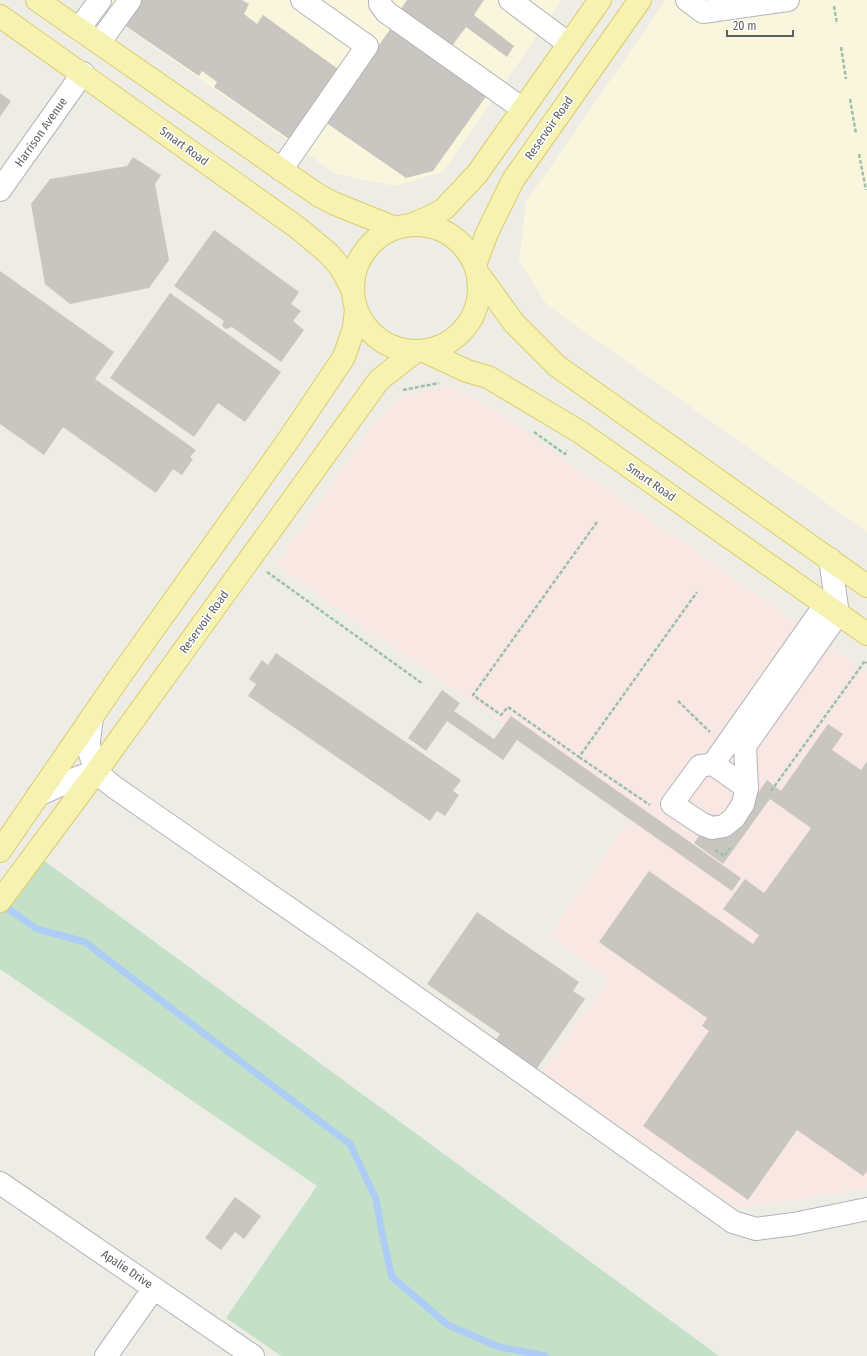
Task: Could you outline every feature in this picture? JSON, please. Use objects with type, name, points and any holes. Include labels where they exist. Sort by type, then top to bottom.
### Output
[{"type":"main road","points":[[37,0],[318,196],[333,203],[402,227],[427,226],[445,232],[466,249],[476,268],[514,323],[557,366],[867,585]]},
{"type":"main road","points":[[0,851],[92,717],[289,439],[344,357],[354,328],[353,279],[361,257],[375,240],[385,233],[432,216],[444,209],[477,174],[600,0]]},
{"type":"main road","name":"Reservoir Road","points":[[476,268],[487,232],[513,180],[640,0]]},
{"type":"main road","name":"Smart Road","points":[[0,16],[298,228],[329,254],[341,268],[354,300]]},
{"type":"main road","points":[[354,300],[362,321],[370,331],[390,346],[403,350],[420,351],[443,346],[459,335],[475,310],[478,301],[479,286],[476,268]]},
{"type":"main road","name":"Reservoir Road","points":[[4,896],[96,772],[378,380],[420,351]]},
{"type":"main road","name":"Smart Road","points":[[420,351],[467,371],[488,377],[580,432],[867,634]]},
{"type":"street","points":[[79,29],[100,0]]},
{"type":"street","points":[[99,43],[130,0]]},
{"type":"street","points":[[281,170],[367,46],[302,0]]},
{"type":"street","points":[[380,0],[380,4],[386,12],[523,110]]},
{"type":"street","points":[[510,0],[569,44]]},
{"type":"street","points":[[687,0],[703,12],[788,0]]},
{"type":"street","name":"Harrison Avenue","points":[[0,190],[83,74]]},
{"type":"street","points":[[830,559],[832,609],[745,746],[747,788],[743,804],[734,818],[724,826],[712,828],[702,824],[672,804],[700,766],[713,764],[832,609]]},
{"type":"street","points":[[92,717],[89,741],[90,754],[96,772],[114,787],[362,959],[734,1222],[756,1229],[794,1224],[867,1209]]},
{"type":"street","points":[[713,764],[747,788]]},
{"type":"street","points":[[38,795],[79,777],[96,772]]},
{"type":"street","name":"Apalie Drive","points":[[0,1183],[253,1356]]},
{"type":"street","points":[[106,1356],[154,1288]]},
{"type":"path","points":[[834,6],[837,24]]},
{"type":"path","points":[[841,47],[846,79]]},
{"type":"path","points":[[850,99],[856,134]]},
{"type":"path","points":[[859,154],[866,190]]},
{"type":"path","points":[[402,390],[440,383]]},
{"type":"path","points":[[534,432],[565,454],[580,432]]},
{"type":"path","points":[[597,522],[473,695],[501,715],[508,707],[579,757],[697,592]]},
{"type":"path","points":[[265,570],[423,684]]},
{"type":"path","points":[[771,791],[865,662],[867,663]]},
{"type":"shaded area","points":[[87,0],[562,0],[443,172],[395,186],[336,174]]},
{"type":"shaded area","points":[[666,0],[867,0],[867,532],[547,305],[519,261],[526,202]]},
{"type":"shaded area","points":[[448,386],[490,407],[867,672],[867,1189],[736,1208],[543,1072],[608,980],[548,936],[633,814],[276,565],[369,431],[403,395]]},
{"type":"green space","points":[[35,854],[719,1356],[281,1356],[226,1318],[317,1186],[0,969],[0,901]]},
{"type":"building","points":[[141,0],[242,0],[249,4],[244,14],[257,24],[263,15],[338,69],[289,139],[214,87],[217,82],[202,71],[199,76],[124,25]]},
{"type":"building","points":[[407,0],[484,0],[474,15],[514,46],[507,57],[466,27],[452,46],[400,10]]},
{"type":"building","points":[[391,28],[487,95],[433,171],[406,178],[325,122]]},
{"type":"building","points":[[0,93],[11,101],[0,117]]},
{"type":"building","points":[[133,157],[161,175],[155,184],[169,260],[149,288],[70,304],[45,284],[31,204],[50,179],[127,166]]},
{"type":"building","points":[[214,230],[299,292],[291,304],[301,311],[293,321],[304,330],[281,362],[232,327],[227,329],[224,328],[222,325],[224,321],[174,286]]},
{"type":"building","points":[[0,271],[114,352],[95,379],[196,450],[190,457],[193,459],[182,475],[173,469],[156,493],[63,427],[44,455],[0,424]]},
{"type":"building","points":[[170,293],[281,372],[245,422],[218,403],[194,437],[110,378]]},
{"type":"building","points":[[276,653],[461,780],[453,791],[459,795],[445,816],[437,811],[430,821],[248,696],[256,684],[249,679],[262,660],[268,665]]},
{"type":"building","points":[[442,690],[460,703],[454,711],[494,739],[511,716],[741,878],[732,891],[517,740],[503,760],[447,721],[426,751],[408,738]]},
{"type":"building","points":[[828,724],[843,734],[832,750],[861,770],[867,761],[867,1171],[863,1176],[797,1130],[748,1200],[643,1126],[709,1031],[702,1026],[707,1018],[599,942],[649,871],[753,944],[759,935],[723,909],[745,879],[764,893],[811,828],[770,799],[723,864],[694,843],[714,814],[733,828],[767,780],[781,791]]},
{"type":"building","points":[[477,912],[579,982],[573,991],[585,999],[533,1074],[492,1045],[500,1034],[427,984]]},
{"type":"building","points":[[235,1197],[261,1216],[244,1239],[235,1232],[221,1250],[205,1238]]},
{"type":"waterway","points":[[0,903],[37,929],[85,942],[350,1144],[376,1199],[392,1277],[448,1325],[499,1347],[546,1356]]}]
